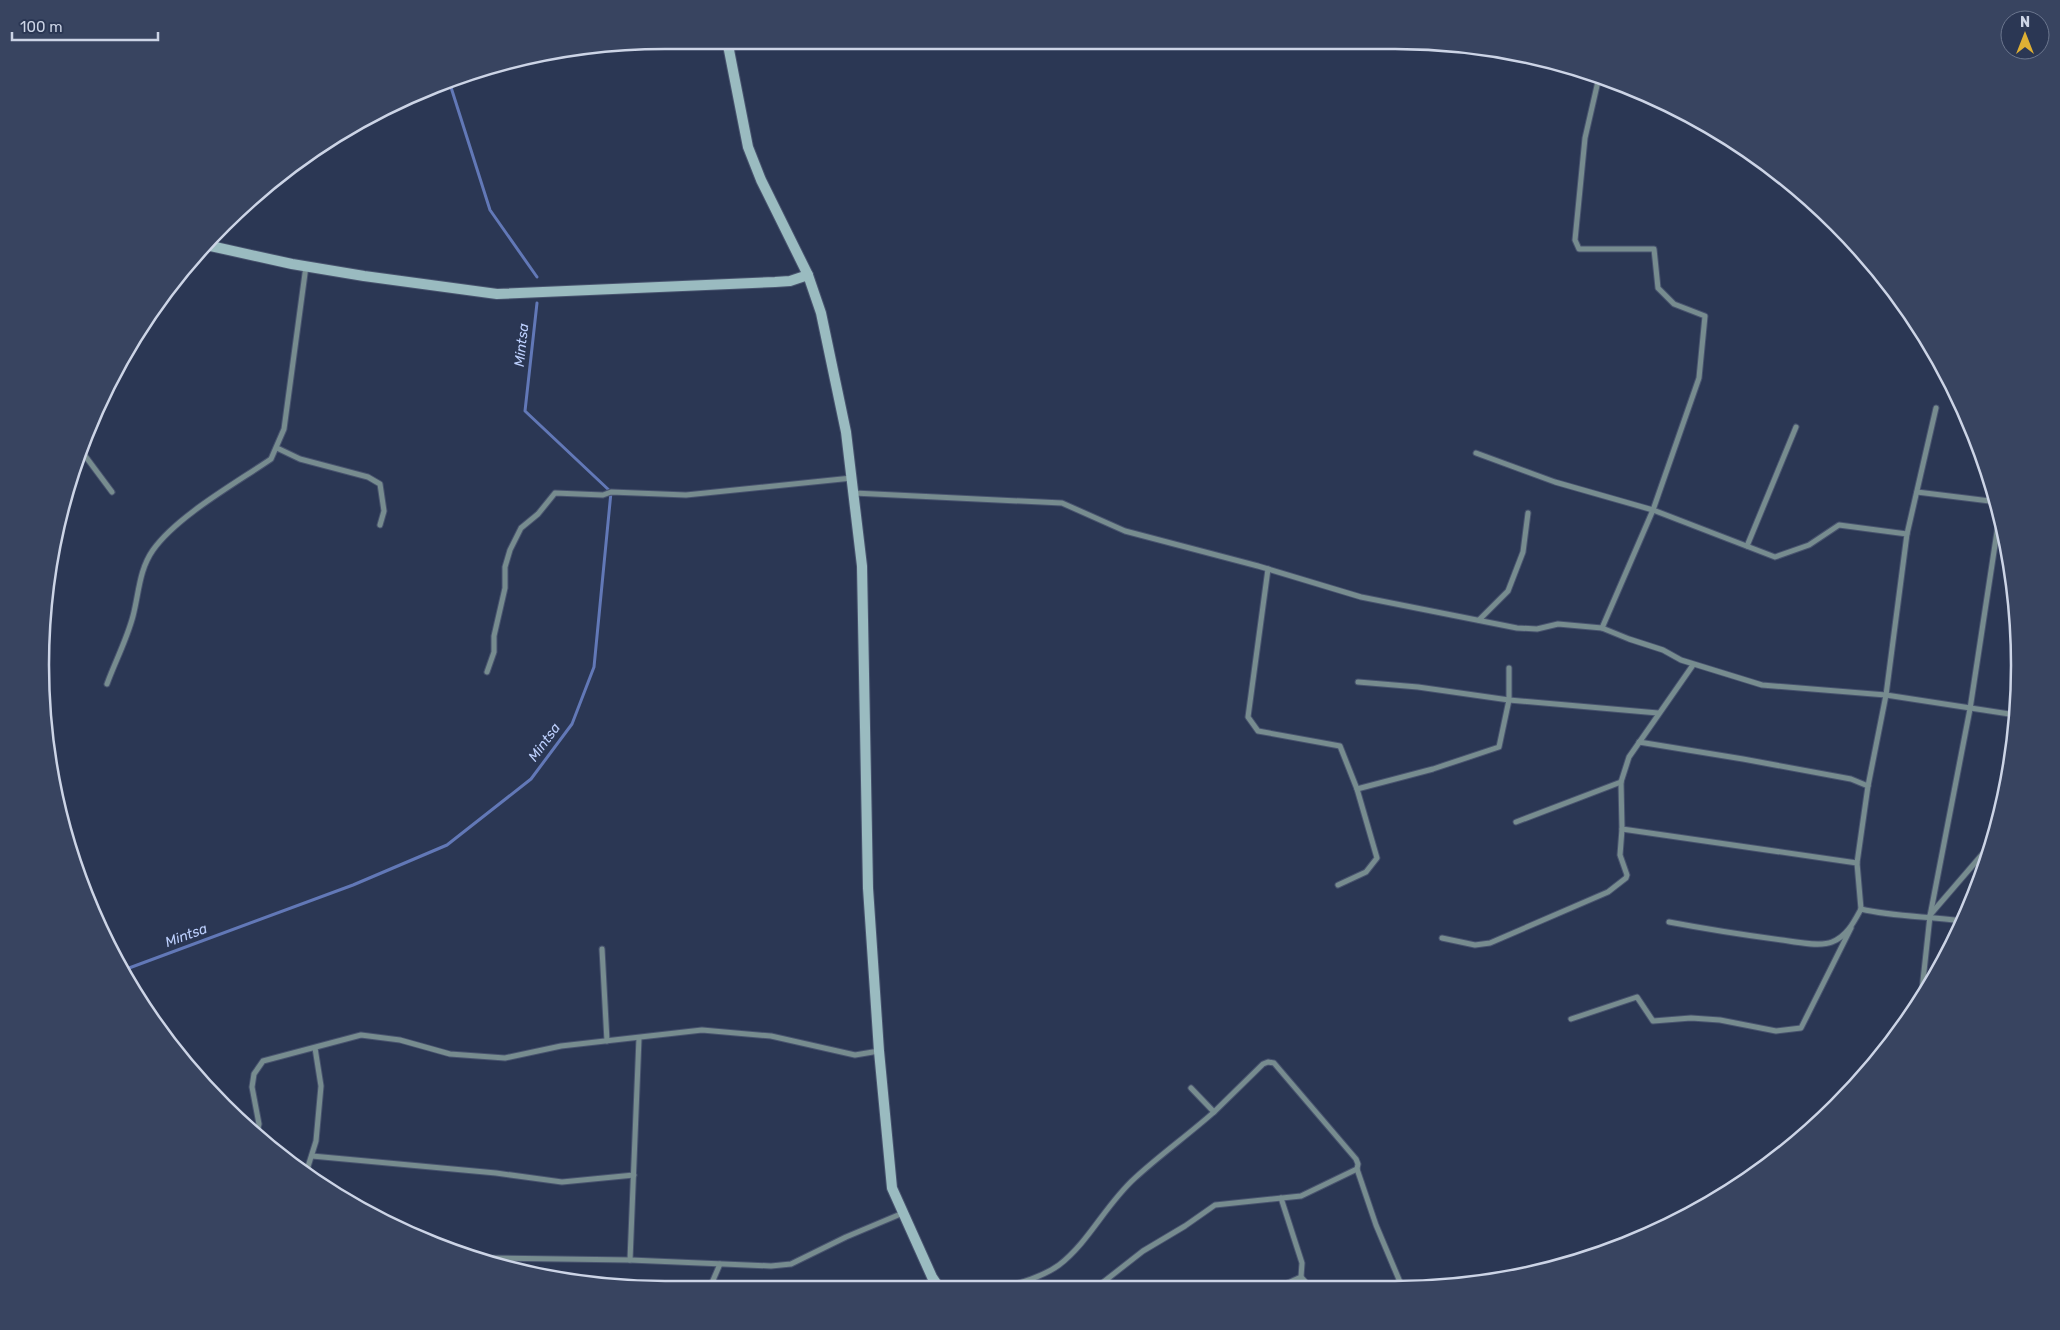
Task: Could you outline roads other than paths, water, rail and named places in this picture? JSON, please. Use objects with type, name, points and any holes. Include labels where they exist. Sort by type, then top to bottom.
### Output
[{"type":"main road","points":[[729,49],[748,147],[761,180],[808,275],[821,313],[846,432],[862,566],[868,888],[879,1051],[892,1188],[936,1281]]},
{"type":"main road","points":[[213,247],[306,266],[497,294],[775,282],[790,281],[808,275]]},
{"type":"street","points":[[1598,83],[1585,138],[1575,240],[1579,248],[1654,250],[1658,288],[1674,304],[1705,316],[1698,378],[1653,510],[1602,628]]},
{"type":"street","points":[[107,684],[133,616],[141,573],[153,550],[202,505],[271,459],[277,448],[284,429],[306,266]]},
{"type":"street","points":[[1571,1019],[1636,997],[1654,1021],[1691,1018],[1720,1020],[1776,1031],[1801,1028],[1861,909],[1857,863],[1868,786],[1886,695],[1907,534],[1936,408]]},
{"type":"street","points":[[1747,546],[1796,427]]},
{"type":"street","points":[[277,448],[300,459],[368,477],[380,484],[384,511],[380,526]]},
{"type":"street","points":[[1476,453],[1554,482],[1653,510],[1775,557],[1809,545],[1840,525],[1907,534]]},
{"type":"street","points":[[85,458],[112,492]]},
{"type":"street","points":[[487,672],[494,652],[494,636],[505,588],[505,567],[510,550],[521,528],[538,514],[555,493],[603,495],[611,492],[686,495],[852,478]]},
{"type":"street","points":[[1917,492],[1989,501]]},
{"type":"street","points":[[854,493],[1062,503],[1125,532],[1268,569],[1361,597],[1524,628],[1537,629],[1558,624],[1602,628],[1628,639],[1663,650],[1694,665],[1762,685],[1886,695],[2009,714]]},
{"type":"street","points":[[1479,620],[1508,591],[1523,552],[1528,513]]},
{"type":"street","points":[[1923,983],[1930,916],[1970,709],[1997,534]]},
{"type":"street","points":[[1268,569],[1248,717],[1258,731],[1340,746],[1357,789],[1377,858],[1366,872],[1338,885]]},
{"type":"street","points":[[1442,938],[1475,945],[1490,943],[1608,892],[1626,878],[1627,875],[1620,855],[1622,829],[1621,782],[1629,757],[1658,713],[1694,665]]},
{"type":"street","points":[[1357,789],[1433,769],[1499,747],[1509,700],[1509,668]]},
{"type":"street","points":[[1358,682],[1418,687],[1509,700],[1658,713]]},
{"type":"street","points":[[1639,742],[1743,758],[1851,779],[1868,786]]},
{"type":"street","points":[[1516,822],[1621,782]]},
{"type":"street","points":[[1622,829],[1857,863]]},
{"type":"street","points":[[1930,916],[1981,855]]},
{"type":"street","points":[[1861,909],[1880,913],[1930,916],[1956,920]]},
{"type":"street","points":[[1669,922],[1723,932],[1806,943],[1830,943],[1842,937],[1851,928]]},
{"type":"street","points":[[602,949],[607,1041]]},
{"type":"street","points":[[258,1127],[252,1087],[254,1074],[263,1061],[361,1035],[400,1040],[450,1054],[505,1058],[561,1046],[702,1030],[771,1036],[855,1055],[879,1051]]},
{"type":"street","points":[[630,1260],[639,1038]]},
{"type":"street","points":[[308,1167],[316,1141],[321,1086],[315,1048]]},
{"type":"street","points":[[1023,1281],[1048,1272],[1059,1265],[1083,1240],[1135,1178],[1157,1158],[1193,1131],[1263,1064],[1268,1062],[1274,1062],[1356,1159],[1357,1169],[1376,1225],[1400,1281]]},
{"type":"street","points":[[1191,1088],[1214,1112]]},
{"type":"street","points":[[312,1156],[496,1173],[562,1182],[634,1175]]},
{"type":"street","points":[[1105,1281],[1143,1251],[1185,1226],[1214,1205],[1301,1196],[1357,1169]]},
{"type":"street","points":[[1281,1198],[1302,1264],[1301,1277],[1305,1281]]},
{"type":"street","points":[[500,1258],[630,1260],[771,1266],[791,1264],[846,1237],[904,1213]]},
{"type":"street","points":[[713,1281],[720,1264]]},
{"type":"street","points":[[1292,1281],[1301,1277]]},
{"type":"waterway","name":"Mintsa","points":[[451,87],[490,210],[537,277]]},
{"type":"waterway","name":"Mintsa","points":[[128,968],[353,885],[447,845],[531,779],[572,724],[594,667],[611,492],[525,411],[537,303]]}]
